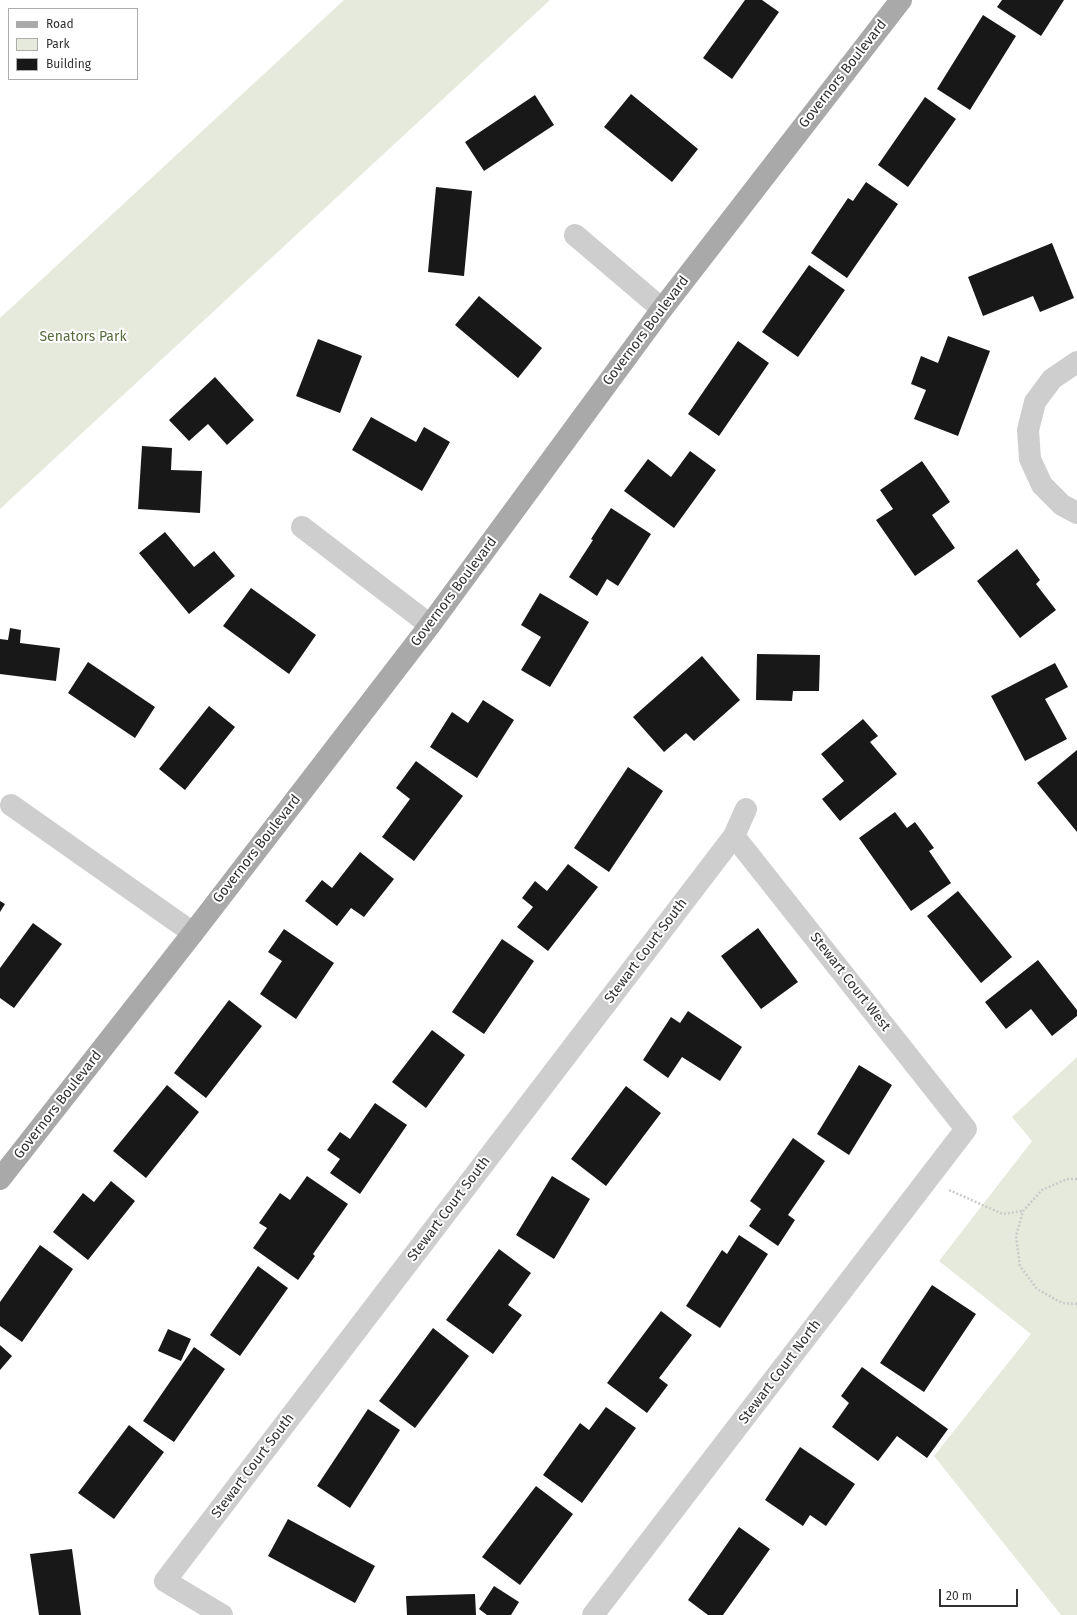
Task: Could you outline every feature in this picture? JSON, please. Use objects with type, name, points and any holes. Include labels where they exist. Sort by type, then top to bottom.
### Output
[{"type":"main road","name":"Governors Boulevard","points":[[0,1179],[192,934],[430,625],[662,308],[901,0]]},
{"type":"street","points":[[575,236],[662,308]]},
{"type":"street","points":[[1077,362],[1052,379],[1035,402],[1028,430],[1030,459],[1042,485],[1062,505],[1077,513]]},
{"type":"street","points":[[302,527],[430,625]]},
{"type":"street","points":[[11,805],[192,934]]},
{"type":"street","name":"Stewart Court South","points":[[222,1615],[165,1581],[734,836],[746,809]]},
{"type":"street","name":"Stewart Court West","points":[[734,836],[966,1129]]},
{"type":"street","name":"Stewart Court North","points":[[593,1615],[966,1129]]},
{"type":"path","points":[[1077,1178],[1067,1179],[1042,1190],[1024,1211],[1016,1236],[1020,1266],[1037,1289],[1062,1303],[1077,1304]]},
{"type":"path","points":[[927,1180],[1003,1214],[1024,1211]]},
{"type":"green space","name":"Senators Park","points":[[344,0],[550,0],[0,509],[0,318]]},
{"type":"green space","points":[[1077,1057],[1077,1615],[1061,1615],[934,1456],[1031,1334],[939,1261],[1032,1141],[1012,1117]]},
{"type":"building","points":[[745,0],[762,0],[779,12],[732,79],[703,58]]},
{"type":"building","points":[[1002,0],[1064,0],[1041,36],[997,7]]},
{"type":"building","points":[[983,15],[1016,36],[970,110],[937,89]]},
{"type":"building","points":[[631,94],[698,149],[672,182],[604,127]]},
{"type":"building","points":[[535,95],[554,125],[484,171],[465,142]]},
{"type":"building","points":[[925,97],[956,119],[908,187],[878,165]]},
{"type":"building","points":[[866,182],[898,204],[847,278],[811,253],[848,198],[853,201]]},
{"type":"building","points":[[436,187],[472,191],[464,276],[428,272]]},
{"type":"building","points":[[1052,243],[1074,298],[1040,312],[1033,296],[983,316],[968,277]]},
{"type":"building","points":[[809,265],[845,290],[798,357],[762,332]]},
{"type":"building","points":[[479,296],[542,348],[518,378],[455,325]]},
{"type":"building","points":[[948,336],[990,351],[958,436],[914,419],[926,390],[911,384],[921,356],[938,363]]},
{"type":"building","points":[[318,339],[362,356],[340,413],[296,396]]},
{"type":"building","points":[[738,341],[769,363],[719,436],[688,414]]},
{"type":"building","points":[[215,377],[254,420],[227,445],[208,424],[189,441],[169,420]]},
{"type":"building","points":[[371,417],[416,442],[424,427],[450,442],[422,491],[352,450]]},
{"type":"building","points":[[142,446],[172,448],[171,470],[202,471],[200,513],[138,509]]},
{"type":"building","points":[[690,451],[716,470],[674,528],[624,491],[648,459],[671,477]]},
{"type":"building","points":[[922,461],[950,502],[932,515],[955,548],[915,576],[876,520],[893,509],[880,490]]},
{"type":"building","points":[[611,508],[651,534],[618,586],[607,579],[597,596],[569,577],[593,540],[591,539]]},
{"type":"building","points":[[165,532],[194,567],[214,551],[235,576],[189,614],[139,553]]},
{"type":"building","points":[[1017,549],[1040,580],[1036,584],[1056,610],[1020,638],[977,581]]},
{"type":"building","points":[[251,588],[316,635],[289,674],[223,626]]},
{"type":"building","points":[[540,593],[589,622],[550,687],[521,670],[541,637],[521,625]]},
{"type":"building","points":[[10,628],[21,630],[20,643],[60,648],[56,681],[0,674],[0,639],[8,640]]},
{"type":"building","points":[[757,654],[820,655],[819,691],[793,691],[792,701],[756,700]]},
{"type":"building","points":[[702,656],[740,700],[694,741],[686,733],[664,752],[633,717]]},
{"type":"building","points":[[88,662],[155,707],[135,738],[68,693]]},
{"type":"building","points":[[1055,663],[1068,687],[1045,699],[1067,739],[1025,761],[991,696]]},
{"type":"building","points":[[483,700],[514,720],[477,778],[430,747],[452,712],[468,723]]},
{"type":"building","points":[[209,706],[235,727],[185,790],[159,769]]},
{"type":"building","points":[[863,719],[878,736],[870,742],[897,774],[840,821],[822,799],[844,781],[821,754]]},
{"type":"building","points":[[1077,750],[1077,832],[1037,783]]},
{"type":"building","points":[[416,761],[463,796],[414,861],[382,837],[410,799],[396,788]]},
{"type":"building","points":[[628,767],[663,791],[609,872],[574,848]]},
{"type":"building","points":[[895,812],[907,828],[915,822],[934,848],[929,851],[951,883],[911,911],[859,838]]},
{"type":"building","points":[[360,852],[394,879],[364,917],[351,908],[337,926],[305,901],[322,880],[332,888]]},
{"type":"building","points":[[568,864],[598,887],[548,951],[517,927],[533,907],[522,898],[535,881],[547,891]]},
{"type":"building","points":[[958,891],[1012,957],[981,983],[927,916]]},
{"type":"building","points":[[0,901],[5,904],[0,912]]},
{"type":"building","points":[[33,923],[62,944],[14,1008],[0,998],[0,968]]},
{"type":"building","points":[[758,928],[798,982],[761,1009],[721,956]]},
{"type":"building","points":[[284,929],[334,963],[296,1019],[260,994],[282,961],[268,952]]},
{"type":"building","points":[[502,939],[534,961],[484,1034],[452,1012]]},
{"type":"building","points":[[1038,960],[1077,1010],[1077,1016],[1052,1036],[1031,1009],[1006,1029],[985,1002]]},
{"type":"building","points":[[229,1000],[262,1026],[206,1098],[174,1073]]},
{"type":"building","points":[[688,1011],[742,1047],[720,1081],[682,1057],[668,1078],[643,1060],[671,1017],[680,1023]]},
{"type":"building","points":[[432,1030],[465,1055],[426,1108],[392,1082]]},
{"type":"building","points":[[859,1065],[892,1085],[849,1155],[817,1134]]},
{"type":"building","points":[[167,1085],[199,1112],[146,1178],[113,1151]]},
{"type":"building","points":[[626,1086],[661,1113],[606,1186],[571,1159]]},
{"type":"building","points":[[375,1103],[407,1125],[360,1194],[330,1173],[340,1159],[327,1150],[340,1132],[350,1139]]},
{"type":"building","points":[[793,1138],[825,1161],[788,1215],[795,1220],[778,1246],[749,1226],[761,1209],[750,1201]]},
{"type":"building","points":[[307,1176],[348,1204],[313,1254],[315,1256],[298,1280],[253,1248],[267,1228],[259,1223],[280,1193],[290,1200]]},
{"type":"building","points":[[552,1176],[590,1199],[554,1259],[516,1235]]},
{"type":"building","points":[[111,1181],[135,1201],[88,1260],[53,1232],[83,1193],[94,1202]]},
{"type":"building","points":[[739,1235],[768,1254],[720,1328],[686,1306],[722,1250],[727,1254]]},
{"type":"building","points":[[40,1245],[73,1269],[22,1342],[0,1326],[0,1302]]},
{"type":"building","points":[[499,1249],[531,1273],[508,1305],[522,1315],[493,1354],[446,1320]]},
{"type":"building","points":[[258,1266],[288,1288],[240,1356],[210,1335]]},
{"type":"building","points":[[932,1285],[976,1314],[924,1392],[880,1363]]},
{"type":"building","points":[[661,1311],[692,1335],[659,1378],[668,1385],[647,1413],[607,1383]]},
{"type":"building","points":[[433,1328],[469,1356],[415,1428],[379,1401]]},
{"type":"building","points":[[168,1329],[191,1339],[181,1361],[158,1351]]},
{"type":"building","points":[[0,1345],[12,1356],[0,1370]]},
{"type":"building","points":[[194,1347],[225,1369],[174,1442],[143,1421]]},
{"type":"building","points":[[862,1367],[948,1429],[927,1458],[897,1436],[878,1461],[832,1427],[849,1403],[841,1396]]},
{"type":"building","points":[[606,1407],[636,1428],[582,1503],[543,1475],[580,1423],[589,1430]]},
{"type":"building","points":[[368,1409],[400,1430],[350,1508],[317,1486]]},
{"type":"building","points":[[129,1425],[164,1452],[114,1519],[78,1493]]},
{"type":"building","points":[[800,1447],[855,1484],[826,1526],[810,1515],[803,1526],[765,1500]]},
{"type":"building","points":[[536,1486],[573,1514],[520,1585],[482,1557]]},
{"type":"building","points":[[288,1519],[375,1566],[355,1603],[268,1556]]},
{"type":"building","points":[[739,1527],[770,1549],[723,1615],[708,1615],[688,1600]]},
{"type":"building","points":[[72,1549],[81,1615],[39,1615],[30,1554]]},
{"type":"building","points":[[494,1586],[519,1602],[511,1615],[487,1615],[479,1609]]},
{"type":"building","points":[[475,1594],[476,1615],[407,1615],[406,1596]]}]
